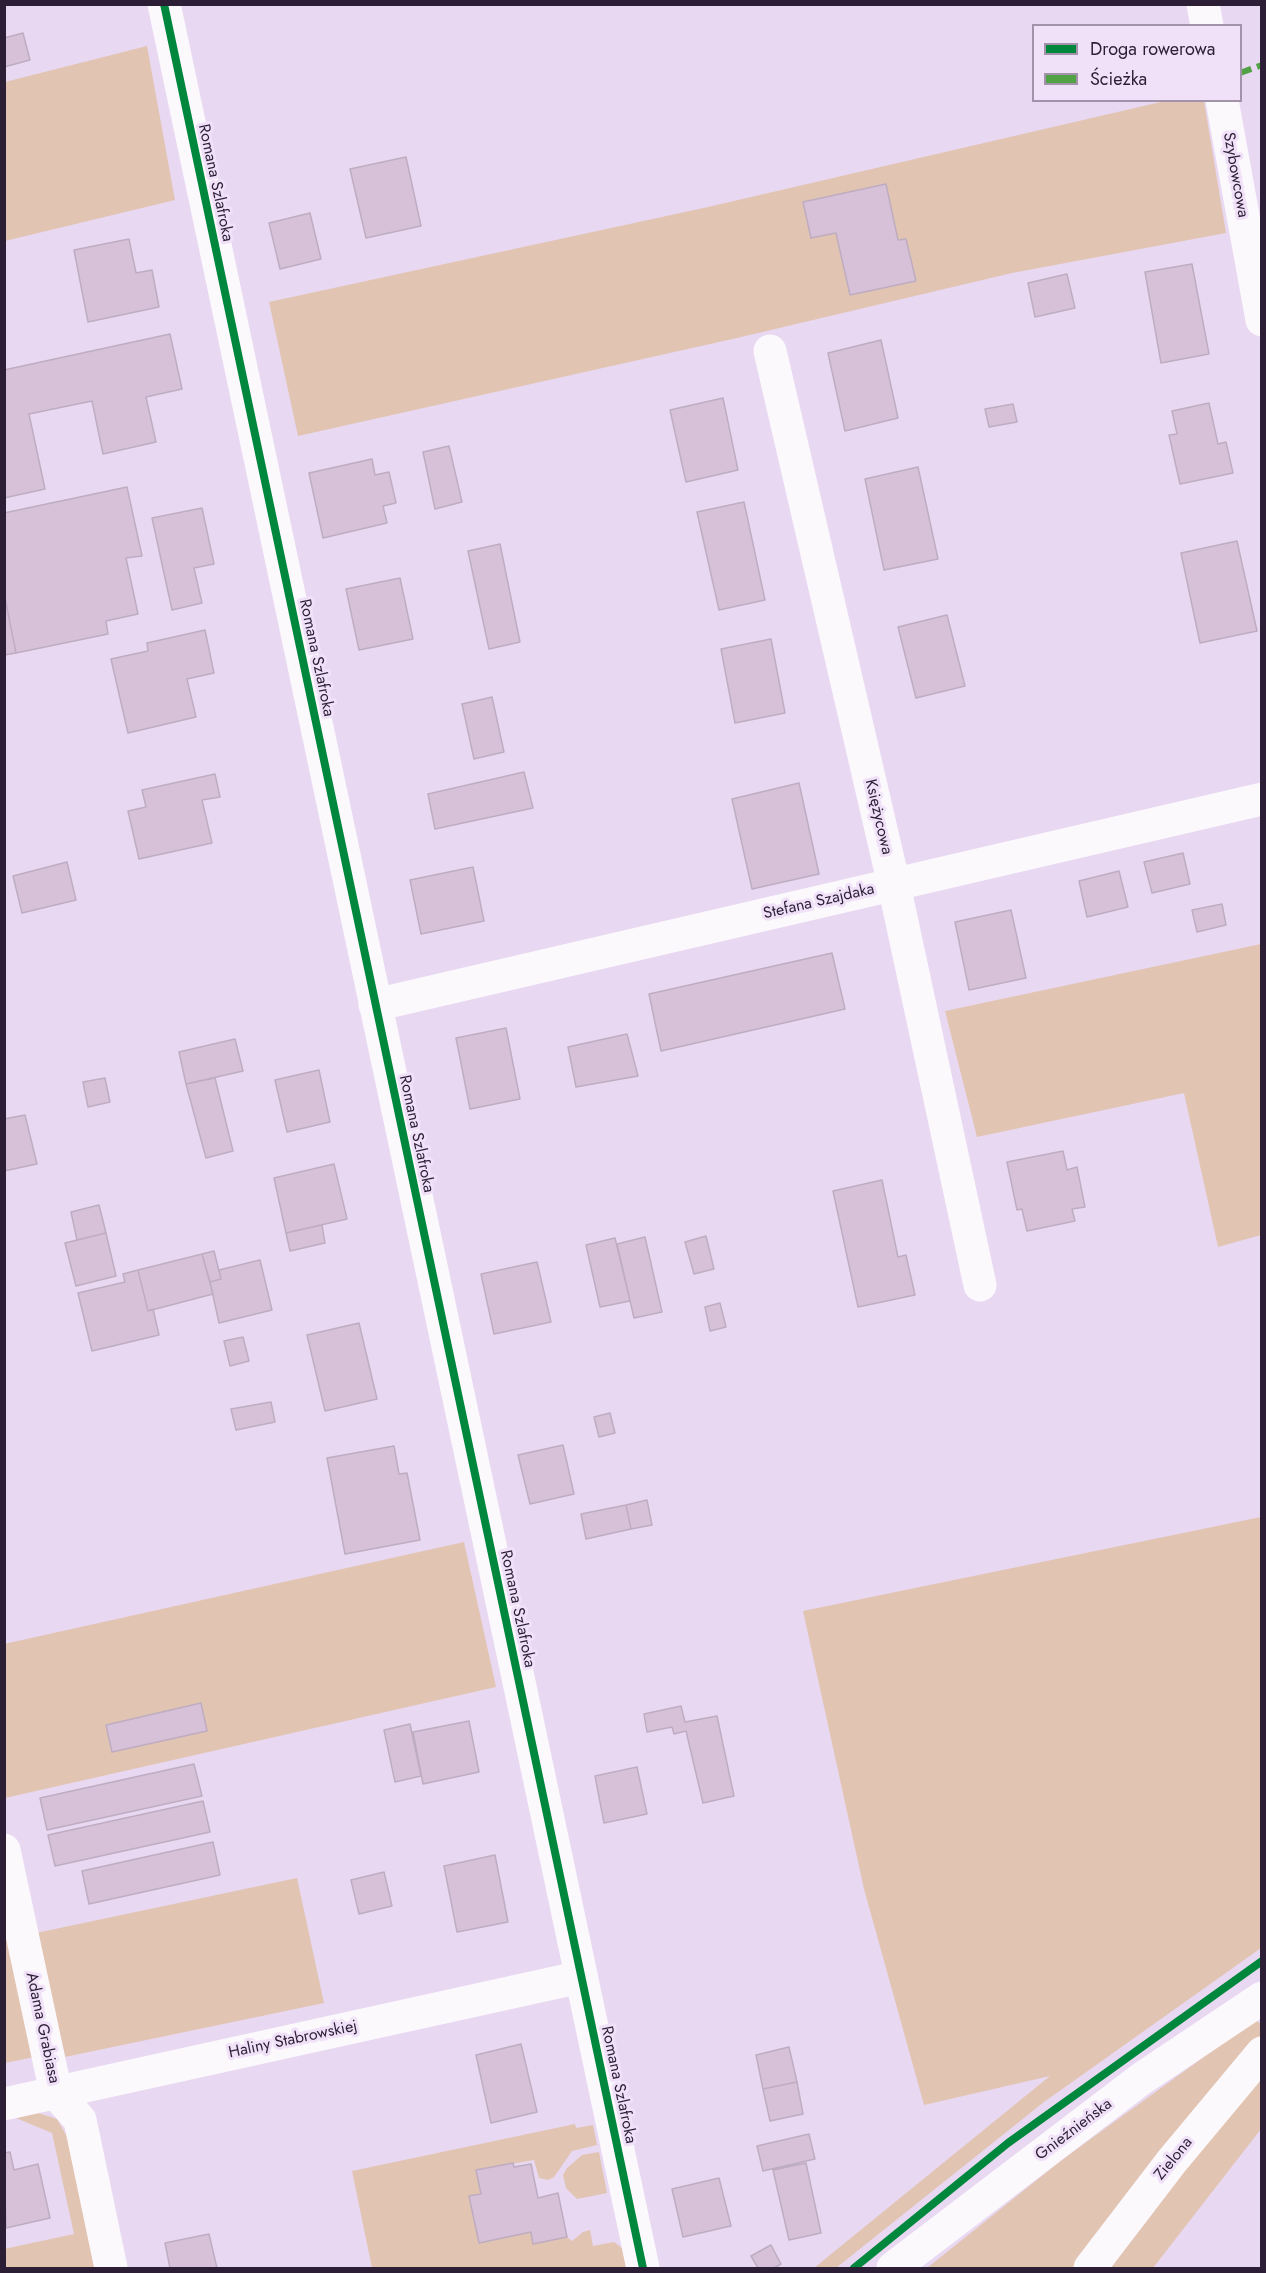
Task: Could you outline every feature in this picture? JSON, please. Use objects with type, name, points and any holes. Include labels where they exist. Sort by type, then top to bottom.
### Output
[{"type":"street","name":"Romana Szlafroka","points":[[164,4],[643,2268]]},
{"type":"street","points":[[1203,4],[1207,24]]},
{"type":"street","name":"Szybowcowa","points":[[1221,102],[1262,320]]},
{"type":"street","name":"Księżycowa","points":[[770,351],[894,885],[980,1285]]},
{"type":"street","name":"Stefana Szajdaka","points":[[375,1005],[1262,799]]},
{"type":"street","name":"Adama Grabiasa","points":[[4,1850],[56,2092],[80,2120],[111,2268]]},
{"type":"street","name":"Haliny Stabrowskiej","points":[[4,2104],[581,1977]]},
{"type":"street","name":"Gnieźnieńska","points":[[892,2268],[1141,2079],[1262,1998]]},
{"type":"street","name":"Zielona","points":[[1090,2268],[1172,2161],[1262,2053]]},
{"type":"shaded area","points":[[147,46],[175,200],[5,241],[5,82]]},
{"type":"shaded area","points":[[1161,102],[1204,102],[1226,233],[1012,273],[737,338],[298,436],[269,302],[708,207]]},
{"type":"shaded area","points":[[1261,944],[1261,1235],[1218,1247],[1184,1093],[977,1137],[945,1011]]},
{"type":"shaded area","points":[[1261,1517],[1261,1948],[1044,2102],[836,2268],[814,2268],[1050,2076],[924,2105],[864,1889],[803,1611]]},
{"type":"shaded area","points":[[464,1542],[496,1687],[5,1798],[4,1644]]},
{"type":"shaded area","points":[[297,1878],[324,2003],[65,2057],[36,1933]]},
{"type":"shaded area","points":[[4,1908],[34,2057],[5,2063],[4,2063]]},
{"type":"shaded area","points":[[1255,2020],[1261,2024],[1261,2035],[1078,2268],[927,2268],[1063,2159]]},
{"type":"shaded area","points":[[1261,2070],[1261,2129],[1153,2268],[1104,2268]]},
{"type":"shaded area","points":[[38,2113],[57,2119],[69,2140],[98,2268],[5,2268],[4,2249],[74,2234],[52,2133],[16,2118]]},
{"type":"shaded area","points":[[575,2124],[576,2128],[593,2125],[597,2145],[572,2151],[554,2177],[548,2180],[539,2178],[534,2160],[476,2170],[481,2194],[531,2232],[534,2244],[567,2237],[572,2241],[583,2232],[590,2230],[593,2246],[614,2242],[622,2248],[626,2268],[372,2268],[352,2171]]},
{"type":"shaded area","points":[[599,2152],[607,2193],[577,2199],[566,2188],[563,2175],[567,2168],[582,2155]]},
{"type":"building","points":[[23,33],[30,60],[4,67],[4,38]]},
{"type":"building","points":[[406,157],[421,226],[366,238],[350,169]]},
{"type":"building","points":[[886,184],[898,240],[906,239],[916,281],[850,295],[836,233],[811,238],[803,202]]},
{"type":"building","points":[[310,213],[321,259],[280,269],[269,223]]},
{"type":"building","points":[[129,239],[136,273],[152,270],[159,307],[88,322],[74,250]]},
{"type":"building","points":[[1192,264],[1209,354],[1161,363],[1145,272]]},
{"type":"building","points":[[1067,274],[1075,308],[1035,317],[1028,283]]},
{"type":"building","points":[[170,334],[182,389],[146,397],[156,442],[103,454],[92,401],[29,414],[45,489],[4,498],[4,370]]},
{"type":"building","points":[[881,340],[898,418],[845,431],[828,353]]},
{"type":"building","points":[[723,398],[738,470],[686,482],[670,410]]},
{"type":"building","points":[[1209,403],[1218,444],[1226,442],[1233,473],[1180,484],[1169,435],[1177,434],[1172,411]]},
{"type":"building","points":[[1013,404],[1017,422],[989,427],[985,409]]},
{"type":"building","points":[[449,446],[462,502],[435,509],[423,452]]},
{"type":"building","points":[[372,459],[375,475],[389,472],[396,503],[383,506],[387,523],[323,538],[309,473]]},
{"type":"building","points":[[918,467],[938,559],[884,570],[865,479]]},
{"type":"building","points":[[127,487],[142,556],[126,558],[138,614],[106,621],[108,634],[16,653],[4,593],[4,513]]},
{"type":"building","points":[[744,502],[765,600],[719,610],[697,512]]},
{"type":"building","points":[[202,508],[214,564],[194,568],[202,603],[172,610],[152,518]]},
{"type":"building","points":[[1237,541],[1257,631],[1200,643],[1181,553]]},
{"type":"building","points":[[500,544],[520,642],[489,649],[468,551]]},
{"type":"building","points":[[400,578],[413,639],[359,650],[346,589]]},
{"type":"building","points":[[4,593],[16,653],[4,655]]},
{"type":"building","points":[[947,615],[965,686],[916,698],[898,627]]},
{"type":"building","points":[[205,630],[214,673],[187,679],[196,717],[128,733],[111,659],[148,651],[147,643]]},
{"type":"building","points":[[771,639],[785,713],[735,723],[721,649]]},
{"type":"building","points":[[492,697],[504,752],[474,759],[462,704]]},
{"type":"building","points":[[524,772],[533,808],[435,829],[428,794]]},
{"type":"building","points":[[215,774],[220,797],[202,800],[212,843],[139,859],[128,811],[146,807],[142,790]]},
{"type":"building","points":[[799,783],[819,874],[752,889],[732,799]]},
{"type":"building","points":[[1183,853],[1190,884],[1152,893],[1144,862]]},
{"type":"building","points":[[67,862],[76,900],[22,913],[13,876]]},
{"type":"building","points":[[473,867],[484,921],[421,934],[410,880]]},
{"type":"building","points":[[1119,871],[1128,907],[1087,917],[1079,881]]},
{"type":"building","points":[[1222,904],[1226,925],[1197,932],[1192,910]]},
{"type":"building","points":[[1011,910],[1026,978],[969,990],[955,922]]},
{"type":"building","points":[[832,953],[845,1009],[661,1051],[649,994]]},
{"type":"building","points":[[506,1028],[520,1099],[470,1109],[456,1038]]},
{"type":"building","points":[[627,1034],[638,1076],[576,1087],[568,1047]]},
{"type":"building","points":[[235,1039],[243,1071],[186,1084],[179,1052]]},
{"type":"building","points":[[319,1070],[330,1122],[287,1132],[275,1080]]},
{"type":"building","points":[[105,1078],[110,1102],[88,1107],[83,1082]]},
{"type":"building","points":[[215,1078],[233,1151],[206,1158],[186,1084]]},
{"type":"building","points":[[25,1115],[37,1164],[4,1171],[4,1119]]},
{"type":"building","points":[[1063,1151],[1067,1170],[1077,1167],[1085,1207],[1072,1209],[1075,1221],[1027,1231],[1022,1209],[1017,1210],[1007,1162]]},
{"type":"building","points":[[334,1164],[347,1219],[286,1233],[274,1178]]},
{"type":"building","points":[[882,1180],[898,1257],[906,1255],[915,1295],[858,1307],[833,1191]]},
{"type":"building","points":[[99,1205],[106,1233],[77,1240],[71,1212]]},
{"type":"building","points":[[322,1225],[325,1243],[290,1251],[286,1233]]},
{"type":"building","points":[[106,1233],[116,1276],[76,1286],[65,1243]]},
{"type":"building","points":[[706,1236],[714,1269],[694,1274],[685,1242]]},
{"type":"building","points":[[645,1237],[662,1312],[634,1318],[617,1244]]},
{"type":"building","points":[[615,1238],[630,1301],[600,1307],[586,1245]]},
{"type":"building","points":[[214,1251],[221,1279],[210,1282],[202,1254]]},
{"type":"building","points":[[202,1254],[213,1294],[148,1311],[138,1270]]},
{"type":"building","points":[[260,1260],[272,1310],[219,1323],[210,1282],[221,1279],[219,1270]]},
{"type":"building","points":[[537,1262],[551,1322],[494,1334],[481,1274]]},
{"type":"building","points":[[138,1270],[148,1311],[153,1309],[159,1335],[92,1351],[78,1293],[125,1282],[123,1274]]},
{"type":"building","points":[[720,1303],[726,1327],[710,1331],[705,1307]]},
{"type":"building","points":[[359,1323],[377,1399],[325,1411],[307,1335]]},
{"type":"building","points":[[243,1337],[249,1361],[230,1366],[224,1341]]},
{"type":"building","points":[[271,1402],[275,1422],[236,1430],[231,1409]]},
{"type":"building","points":[[610,1413],[615,1433],[599,1437],[594,1417]]},
{"type":"building","points":[[563,1445],[574,1494],[530,1504],[518,1455]]},
{"type":"building","points":[[394,1446],[399,1474],[407,1473],[420,1540],[345,1554],[327,1458]]},
{"type":"building","points":[[647,1500],[652,1525],[631,1529],[626,1505]]},
{"type":"building","points":[[626,1505],[631,1529],[586,1539],[581,1514]]},
{"type":"building","points":[[201,1703],[207,1731],[112,1752],[106,1725]]},
{"type":"building","points":[[681,1706],[685,1722],[717,1716],[734,1796],[703,1803],[686,1731],[674,1734],[672,1727],[647,1732],[644,1714]]},
{"type":"building","points":[[469,1721],[479,1772],[423,1784],[413,1732]]},
{"type":"building","points":[[410,1724],[421,1776],[395,1782],[384,1730]]},
{"type":"building","points":[[194,1764],[202,1796],[47,1830],[40,1798]]},
{"type":"building","points":[[637,1767],[647,1814],[604,1823],[595,1776]]},
{"type":"building","points":[[203,1801],[210,1832],[55,1866],[48,1835]]},
{"type":"building","points":[[213,1842],[220,1875],[89,1904],[82,1871]]},
{"type":"building","points":[[495,1855],[508,1922],[457,1932],[444,1866]]},
{"type":"building","points":[[384,1872],[392,1906],[359,1914],[351,1880]]},
{"type":"building","points":[[521,2044],[537,2112],[491,2123],[476,2055]]},
{"type":"building","points":[[789,2047],[797,2082],[763,2089],[756,2055]]},
{"type":"building","points":[[797,2082],[803,2114],[770,2121],[763,2089]]},
{"type":"building","points":[[809,2134],[815,2159],[763,2171],[757,2146]]},
{"type":"building","points":[[10,2152],[14,2170],[38,2164],[50,2218],[6,2228],[4,2153]]},
{"type":"building","points":[[513,2163],[514,2167],[531,2164],[538,2198],[558,2193],[567,2237],[533,2244],[531,2232],[479,2243],[469,2196],[481,2194],[476,2170]]},
{"type":"building","points":[[806,2163],[821,2233],[789,2240],[773,2170]]},
{"type":"building","points":[[719,2178],[731,2226],[683,2237],[672,2189]]},
{"type":"building","points":[[209,2234],[217,2268],[170,2268],[165,2243]]},
{"type":"building","points":[[771,2245],[781,2264],[774,2268],[758,2268],[751,2256]]},
{"type":"marked path","points":[[1242,72],[1262,65]]},
{"type":"cycle path","points":[[164,4],[643,2268]]},
{"type":"cycle path","points":[[854,2268],[1008,2143],[1262,1961]]}]
